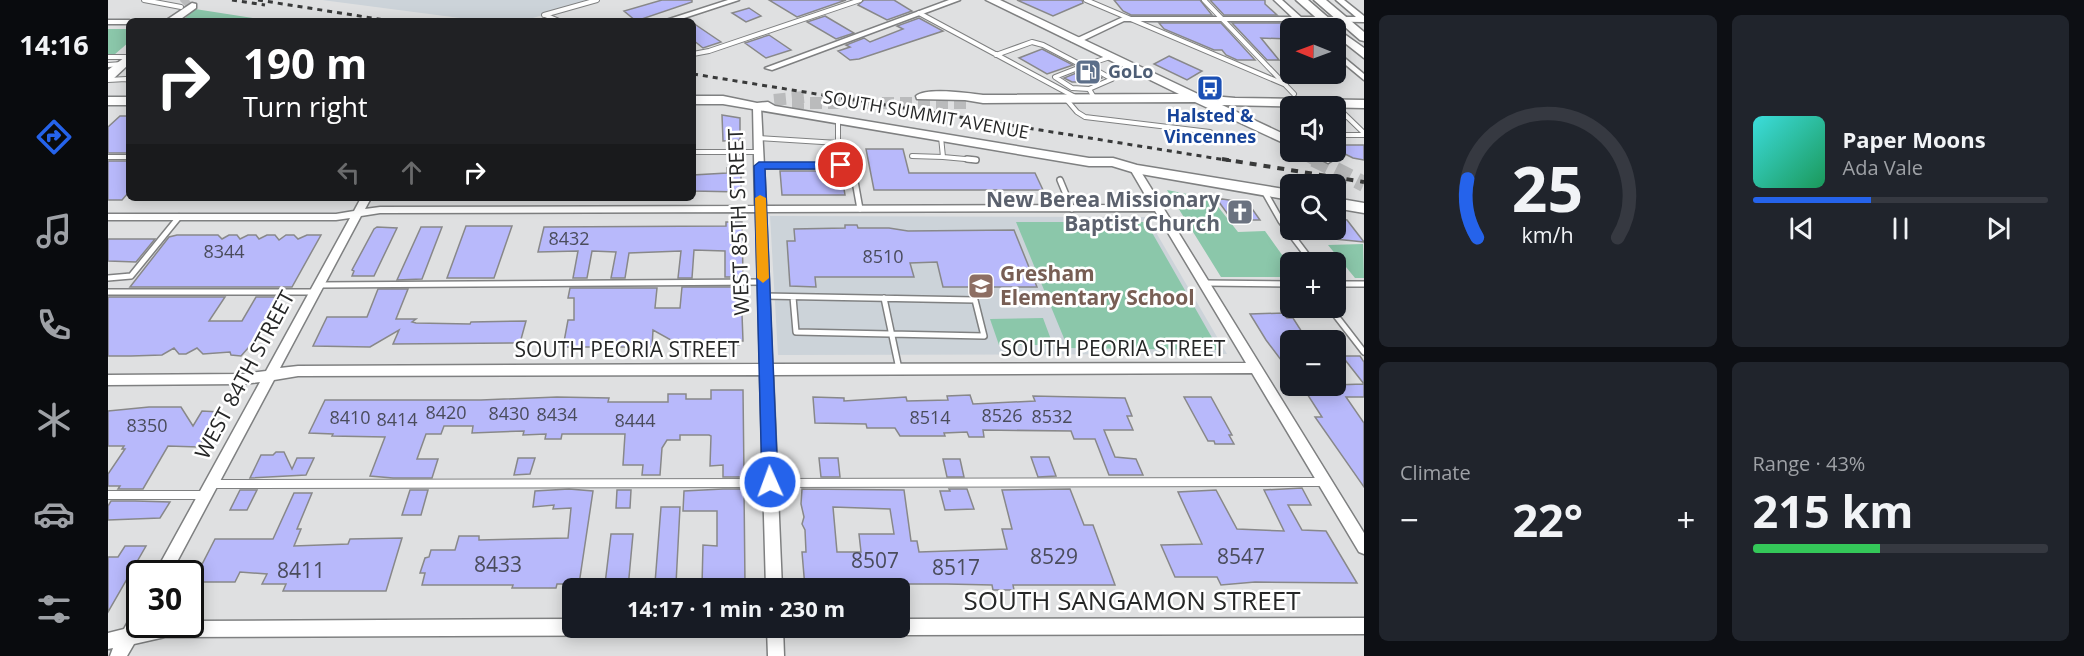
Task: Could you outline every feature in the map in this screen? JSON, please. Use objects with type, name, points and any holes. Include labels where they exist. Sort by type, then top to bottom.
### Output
[{"type":"main road","points":[[991,0],[1280,138]]},
{"type":"main road","points":[[1301,0],[1322,18]]},
{"type":"main road","points":[[1319,0],[1331,18]]},
{"type":"main road","points":[[173,18],[185,6]]},
{"type":"main road","points":[[1346,30],[1364,38]]},
{"type":"main road","points":[[1346,35],[1364,54]]},
{"type":"main road","points":[[108,78],[126,61]]},
{"type":"main road","points":[[1196,98],[1290,89],[1364,94]]},
{"type":"main road","points":[[922,96],[1072,99],[1092,94],[1196,98],[1280,106]]},
{"type":"main road","points":[[967,103],[983,99]]},
{"type":"main road","name":"SOUTH SUMMIT AVENUE","points":[[696,100],[723,100],[1089,162],[1094,166],[1119,172],[1129,172],[1134,169],[1280,193]]},
{"type":"main road","points":[[757,107],[774,100]]},
{"type":"main road","points":[[108,101],[126,101]]},
{"type":"main road","points":[[757,107],[792,103]]},
{"type":"main road","points":[[1346,108],[1364,104]]},
{"type":"main road","points":[[1346,206],[1361,210]]},
{"type":"street","points":[[677,18],[735,0]]},
{"type":"street","points":[[769,68],[956,0]]},
{"type":"street","points":[[1278,0],[1298,18]]},
{"type":"street","points":[[1340,0],[1364,19]]},
{"type":"street","points":[[1075,41],[1123,19],[1280,19]]},
{"type":"street","points":[[1346,24],[1364,19]]},
{"type":"street","points":[[108,22],[126,22]]},
{"type":"street","points":[[1346,62],[1364,78]]},
{"type":"street","name":"WEST 85TH STREET","points":[[757,107],[774,578]]},
{"type":"street","points":[[1134,169],[1364,548]]},
{"type":"street","name":"WEST 84TH STREET","points":[[170,560],[364,201]]},
{"type":"street","points":[[108,217],[336,217],[380,210],[1158,208]]},
{"type":"street","name":"SOUTH PEORIA STREET","points":[[108,380],[243,380],[309,371],[1255,368]]},
{"type":"street","name":"SOUTH SANGAMON STREET","points":[[910,627],[1364,626]]},
{"type":"street","points":[[204,629],[562,628]]},
{"type":"street","points":[[108,641],[126,637]]},
{"type":"street","points":[[118,656],[128,638]]},
{"type":"street","points":[[775,638],[776,656]]},
{"type":"lane","points":[[144,0],[185,6]]},
{"type":"lane","points":[[552,18],[544,15],[597,0]]},
{"type":"lane","points":[[696,53],[860,0]]},
{"type":"lane","points":[[1086,0],[1290,89]]},
{"type":"lane","points":[[1204,0],[1290,89]]},
{"type":"lane","points":[[920,13],[1035,74],[1072,99],[1077,112],[1085,117],[1210,132]]},
{"type":"lane","points":[[996,55],[1032,42],[1043,45],[1085,65],[1112,79],[1092,94],[1072,88],[1055,77],[1085,65],[1110,57]]},
{"type":"lane","points":[[108,57],[126,60]]},
{"type":"lane","points":[[108,65],[126,60]]},
{"type":"lane","points":[[108,78],[126,81]]},
{"type":"lane","points":[[1347,117],[1364,134]]},
{"type":"lane","points":[[838,120],[838,143]]},
{"type":"lane","points":[[1353,122],[1364,122]]},
{"type":"lane","points":[[1346,135],[1364,134]]},
{"type":"lane","points":[[941,137],[943,157]]},
{"type":"lane","points":[[758,138],[838,143],[849,148],[860,209]]},
{"type":"lane","points":[[696,152],[759,152]]},
{"type":"lane","points":[[912,156],[976,160]]},
{"type":"lane","points":[[108,157],[126,157]]},
{"type":"lane","points":[[759,166],[851,166]]},
{"type":"lane","points":[[1060,180],[1072,209]]},
{"type":"lane","points":[[1264,191],[1281,221],[1304,252]]},
{"type":"lane","points":[[108,278],[130,276],[179,217]]},
{"type":"lane","points":[[108,292],[763,282]]},
{"type":"lane","points":[[1203,283],[1280,284]]},
{"type":"lane","points":[[1346,284],[1364,284]]},
{"type":"lane","points":[[764,296],[975,300],[984,336],[795,332],[793,297]]},
{"type":"lane","points":[[884,298],[898,369]]},
{"type":"lane","points":[[1338,318],[1364,352]]},
{"type":"lane","points":[[108,495],[208,490],[770,482],[1324,482]]},
{"type":"shaded area","points":[[322,0],[597,0],[533,18],[460,18]]},
{"type":"shaded area","name":"Gresham Elementary School","points":[[770,216],[1147,217],[1227,354],[778,355]]},
{"type":"green space","points":[[195,9],[254,18],[185,18]]},
{"type":"green space","points":[[108,29],[126,29],[126,45],[114,55],[108,55]]},
{"type":"green space","points":[[1167,190],[1212,199],[1238,232],[1265,231],[1280,252],[1280,277],[1221,277]]},
{"type":"green space","points":[[1016,222],[1146,222],[1219,350],[1068,348]]},
{"type":"green space","points":[[1363,244],[1364,278],[1355,278],[1346,267],[1346,252],[1334,252],[1328,245]]},
{"type":"green space","points":[[1043,318],[1053,345],[999,345],[990,319]]},
{"type":"building","points":[[662,0],[692,0],[692,2],[645,18],[632,18],[624,11]]},
{"type":"building","points":[[769,0],[846,0],[797,17]]},
{"type":"building","points":[[864,0],[894,0],[912,11],[887,20],[858,5]]},
{"type":"building","points":[[1017,0],[1082,0],[1083,3],[1053,16]]},
{"type":"building","points":[[1114,0],[1200,0],[1212,15],[1131,15],[1123,11]]},
{"type":"building","points":[[1210,0],[1265,0],[1265,4],[1277,15],[1224,15]]},
{"type":"building","points":[[749,8],[761,16],[746,22],[732,13]]},
{"type":"building","points":[[825,16],[854,33],[836,39],[807,22]]},
{"type":"building","points":[[919,18],[943,31],[859,59],[850,60],[838,51],[864,38],[870,42],[903,29],[897,26]]},
{"type":"building","points":[[1159,23],[1221,23],[1255,60],[1237,60],[1226,55],[1222,50],[1214,50],[1164,29]]},
{"type":"building","points":[[1232,23],[1280,23],[1280,39],[1261,38],[1279,60],[1267,60]]},
{"type":"building","points":[[696,25],[721,42],[703,48],[696,42]]},
{"type":"building","points":[[769,35],[791,50],[766,58],[745,43]]},
{"type":"building","points":[[1042,49],[1073,65],[1047,74],[1019,58]]},
{"type":"building","points":[[1169,56],[1202,71],[1187,80],[1154,64]]},
{"type":"building","name":"GoLo","points":[[1086,69],[1102,78],[1092,82],[1072,82],[1064,78]]},
{"type":"building","points":[[722,115],[740,118],[740,140],[723,141]]},
{"type":"building","points":[[120,116],[126,116],[126,153],[108,153],[108,127]]},
{"type":"building","points":[[1346,145],[1364,145],[1364,160],[1346,154]]},
{"type":"building","points":[[866,149],[903,149],[909,173],[1035,173],[1043,190],[874,190]]},
{"type":"building","points":[[108,161],[126,161],[126,195],[122,200],[108,200]]},
{"type":"building","points":[[727,168],[741,168],[741,192],[696,191],[696,175],[727,173]]},
{"type":"building","points":[[780,171],[841,171],[845,195],[782,195]]},
{"type":"building","name":"New Berea Missionary Baptist Church","points":[[1216,198],[1248,203],[1260,220],[1232,220]]},
{"type":"building","points":[[1346,220],[1347,220],[1364,242],[1345,240]]},
{"type":"building","points":[[726,222],[742,222],[743,277],[725,277],[725,251],[694,250],[692,278],[678,278],[681,251],[629,253],[625,278],[611,278],[616,252],[592,251],[587,278],[573,278],[578,251],[538,252],[544,227],[726,226]]},
{"type":"building","points":[[845,225],[908,231],[1014,230],[1037,287],[943,287],[937,262],[910,263],[914,277],[815,277],[816,287],[790,286],[787,241],[795,241],[794,229],[845,228]]},
{"type":"building","points":[[466,226],[512,226],[494,278],[447,278]]},
{"type":"building","points":[[377,227],[397,228],[374,276],[352,276],[354,271],[352,270]]},
{"type":"building","points":[[421,227],[442,227],[422,279],[397,280]]},
{"type":"building","points":[[218,235],[222,239],[229,235],[237,235],[240,239],[248,235],[256,235],[259,239],[267,235],[275,235],[279,240],[286,235],[294,235],[298,239],[307,235],[321,235],[292,287],[130,287],[169,237]]},
{"type":"building","points":[[108,239],[155,239],[136,262],[108,261]]},
{"type":"building","points":[[682,287],[741,287],[743,341],[739,341],[739,345],[695,344],[689,340],[678,344],[653,330],[652,347],[563,347],[568,320],[574,320],[574,298],[568,298],[570,288],[657,288],[655,308],[680,308]]},
{"type":"building","points":[[378,289],[408,289],[396,319],[416,319],[412,322],[416,323],[470,324],[471,322],[526,321],[520,343],[393,344],[399,330],[370,347],[313,346],[327,317],[367,317]]},
{"type":"building","points":[[108,297],[225,297],[209,321],[242,321],[256,297],[279,297],[259,330],[257,338],[241,356],[231,355],[230,352],[203,354],[197,348],[186,354],[179,354],[174,348],[162,355],[108,356]]},
{"type":"building","points":[[1280,313],[1280,318],[1293,318],[1301,330],[1280,330],[1280,359],[1266,340],[1250,314]]},
{"type":"building","points":[[1346,356],[1360,356],[1364,362],[1364,384],[1346,361]]},
{"type":"building","points":[[1364,384],[1364,397],[1346,397],[1364,423],[1364,487],[1315,417],[1322,417],[1308,396],[1346,396],[1346,385]]},
{"type":"building","points":[[711,390],[743,390],[744,477],[723,477],[723,465],[710,466],[711,436],[709,435],[680,435],[680,440],[667,440],[662,448],[660,475],[642,475],[643,465],[623,465],[625,434],[562,434],[561,439],[545,439],[546,434],[523,435],[524,431],[472,433],[473,426],[444,426],[441,434],[426,434],[417,459],[438,459],[432,478],[393,478],[370,476],[385,437],[309,433],[325,400],[481,400],[557,397],[609,398],[608,402],[668,402],[668,394],[686,394],[686,399],[711,399]]},
{"type":"building","points":[[970,395],[973,404],[1035,401],[1033,396],[1125,398],[1132,416],[1127,416],[1133,430],[1104,430],[1115,457],[1136,459],[1143,475],[1109,475],[1095,439],[1074,439],[1071,431],[983,430],[984,437],[969,437],[967,432],[944,433],[945,436],[900,436],[895,428],[867,428],[866,424],[815,423],[813,397],[844,398],[844,401],[906,397],[907,401],[948,400],[947,396]]},
{"type":"building","points":[[1184,397],[1211,397],[1232,435],[1229,435],[1234,444],[1215,444],[1214,441],[1208,441]]},
{"type":"building","points":[[181,407],[193,426],[202,411],[220,412],[199,447],[168,446],[143,489],[118,489],[120,486],[108,486],[108,474],[125,449],[122,449],[124,446],[108,446],[108,411]]},
{"type":"building","points":[[276,452],[284,452],[292,469],[297,458],[314,458],[306,475],[250,478],[261,455],[273,455]]},
{"type":"building","points":[[1031,457],[1049,457],[1056,476],[1038,477]]},
{"type":"building","points":[[518,458],[535,458],[530,474],[514,475]]},
{"type":"building","points":[[819,458],[838,458],[840,477],[821,477]]},
{"type":"building","points":[[943,459],[960,459],[964,477],[947,477]]},
{"type":"building","points":[[1302,488],[1311,505],[1288,505],[1302,530],[1326,531],[1357,583],[1255,582],[1221,585],[1217,577],[1175,577],[1161,545],[1202,544],[1178,492],[1216,490],[1237,529],[1284,531],[1264,490]]},
{"type":"building","points":[[569,489],[593,491],[580,578],[562,578],[562,584],[557,584],[556,588],[512,588],[513,585],[422,585],[425,573],[420,573],[425,558],[429,557],[431,550],[455,550],[459,536],[479,536],[479,540],[568,538],[571,508],[553,509],[554,505],[533,507],[535,491]]},
{"type":"building","points":[[744,489],[745,578],[702,578],[703,545],[717,546],[717,511],[683,511],[684,491]]},
{"type":"building","points":[[802,489],[904,490],[911,541],[917,541],[919,552],[1007,549],[1002,529],[1012,529],[1002,490],[1070,489],[1084,525],[1093,525],[1115,585],[1013,585],[1014,590],[993,590],[992,585],[910,584],[910,578],[804,578],[802,552],[806,552],[805,530],[802,524],[804,517],[801,504]],"holes":[[[833,507],[890,509],[894,534],[859,534],[861,552],[837,552]]]},
{"type":"building","points":[[949,489],[967,489],[974,509],[945,510],[940,491],[950,491]]},
{"type":"building","points":[[240,490],[257,490],[247,510],[230,510]]},
{"type":"building","points":[[410,490],[428,490],[421,515],[402,515]]},
{"type":"building","points":[[617,490],[631,490],[630,508],[616,508]]},
{"type":"building","points":[[294,493],[312,493],[297,529],[301,529],[294,546],[348,544],[350,539],[402,538],[386,591],[283,591],[286,584],[262,584],[267,574],[240,572],[235,582],[204,582],[204,560],[215,539],[273,539]]},
{"type":"building","points":[[111,501],[170,502],[160,518],[108,520],[108,506]]},
{"type":"building","points":[[661,507],[680,507],[676,578],[655,578]]},
{"type":"building","points":[[611,534],[633,534],[629,578],[606,578]]},
{"type":"building","points":[[125,546],[146,546],[138,560],[126,560],[126,581],[108,612],[108,557],[118,557]]},
{"type":"tunnel","points":[[184,5],[189,0]]},
{"type":"tunnel","points":[[774,100],[804,97]]},
{"type":"tunnel","points":[[792,103],[967,103]]},
{"type":"tunnel","points":[[1320,162],[1364,184]]},
{"type":"railway","points":[[232,0],[265,5]]},
{"type":"railway","points":[[258,0],[372,18]]},
{"type":"railway","points":[[696,74],[1232,161]]},
{"type":"railway","points":[[1222,159],[1364,182]]},
{"type":"slow traffic","points":[[760,198],[763,278]]},
{"type":"place","name":"GoLo","points":[[1088,72]]},
{"type":"place","name":"Halsted & Vincennes","points":[[1210,88]]},
{"type":"place","name":"New Berea Missionary Baptist Church","points":[[1240,212]]},
{"type":"place","name":"Gresham Elementary School","points":[[981,286]]},
{"type":"route","points":[[770,482],[759,166],[841,165]]}]
